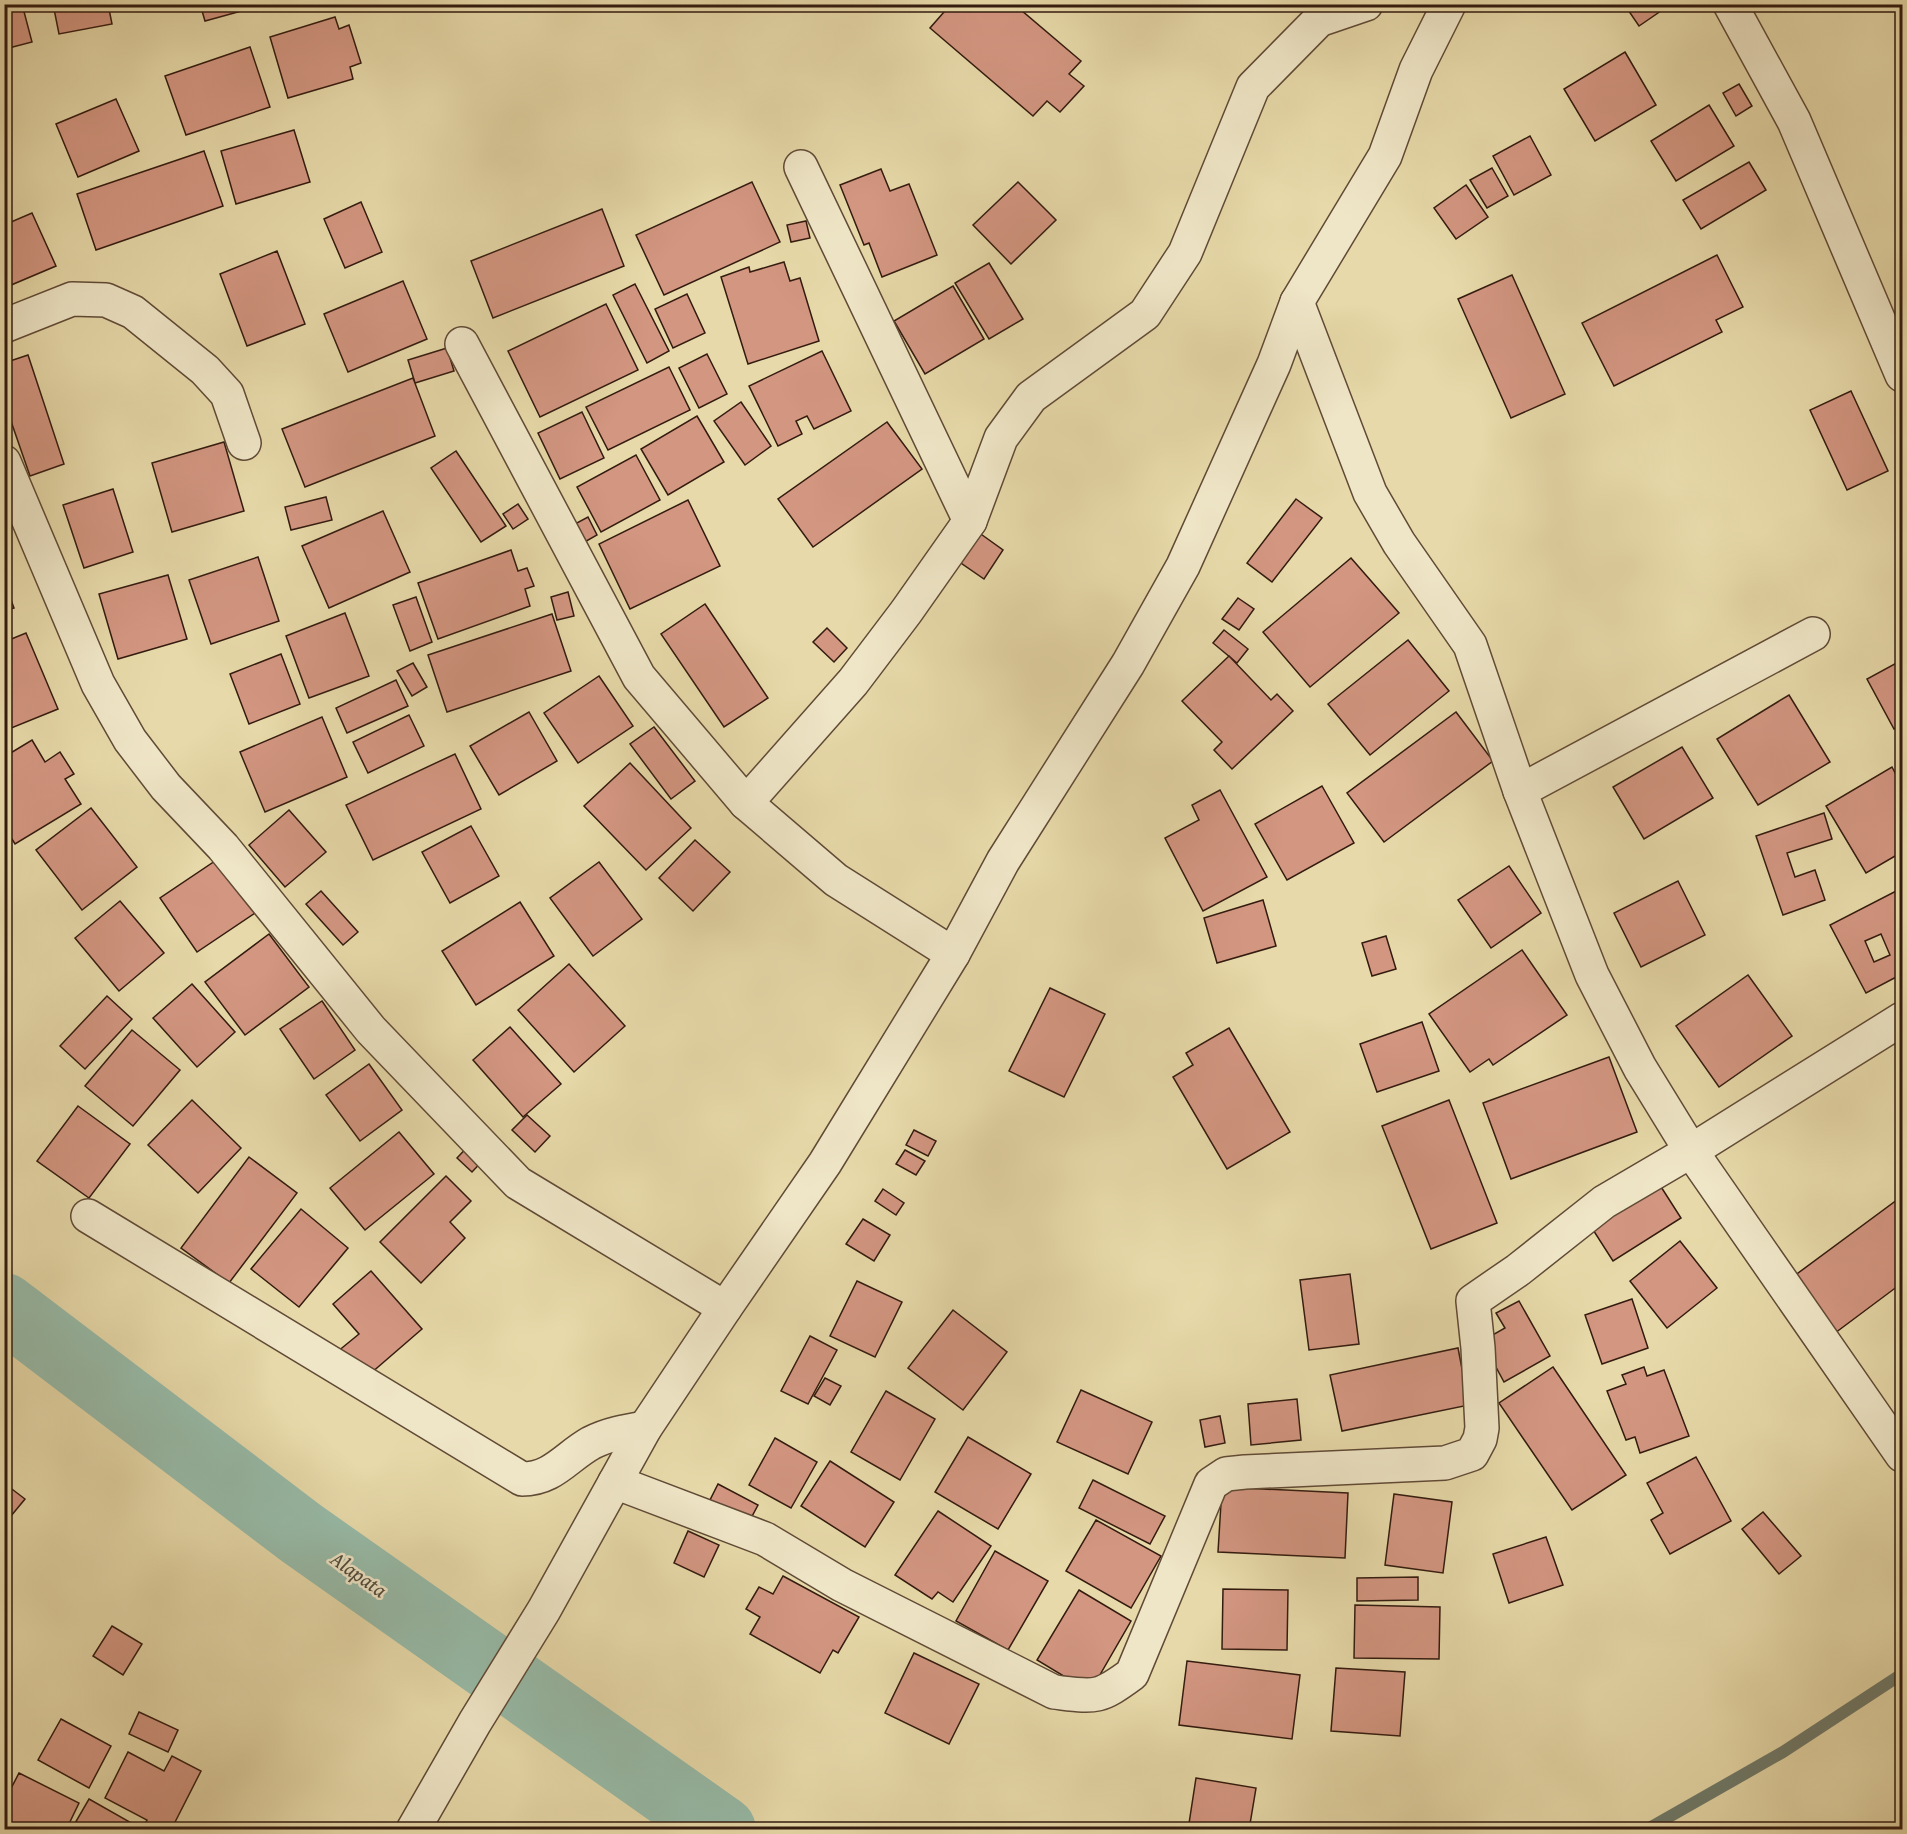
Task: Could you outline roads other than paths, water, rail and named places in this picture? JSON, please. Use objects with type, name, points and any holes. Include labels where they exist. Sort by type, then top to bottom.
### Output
[{"type":"street","points":[[746,804],[853,682],[970,521],[1001,438],[1017,415],[1031,398],[1145,314],[1185,254],[1253,87],[1319,20],[1366,4]]},
{"type":"street","points":[[413,1830],[475,1722],[544,1610],[645,1428],[825,1163],[954,954],[1003,861],[1128,663],[1184,566],[1274,364],[1297,302],[1384,156],[1416,70],[1449,4]]},
{"type":"street","points":[[1730,4],[1794,121],[1902,375]]},
{"type":"street","points":[[801,167],[970,521]]},
{"type":"street","points":[[4,327],[72,299],[106,300],[133,312],[205,370],[227,394],[244,443]]},
{"type":"street","points":[[1297,302],[1370,493],[1399,543],[1470,645],[1520,791],[1592,975],[1640,1068],[1691,1151],[1902,1455]]},
{"type":"street","points":[[462,344],[639,677],[746,804],[836,880],[954,954]]},
{"type":"street","points":[[4,462],[98,684],[130,740],[166,787],[223,847],[371,1030],[518,1183],[725,1308]]},
{"type":"street","points":[[1520,791],[1813,634]]},
{"type":"street","points":[[615,1482],[765,1539],[842,1585],[1054,1692],[1087,1696],[1106,1693],[1132,1674],[1211,1484],[1226,1474],[1445,1463],[1472,1454],[1480,1439],[1482,1428],[1473,1301],[1518,1270],[1604,1202],[1691,1151],[1902,1019]]},
{"type":"street","points":[[88,1216],[522,1479],[546,1476],[589,1444],[607,1435],[645,1428]]},
{"type":"waterway","name":"Alapata","points":[[4,1307],[301,1533],[722,1830]]},
{"type":"waterway","points":[[1646,1830],[1783,1752],[1902,1674]]}]
